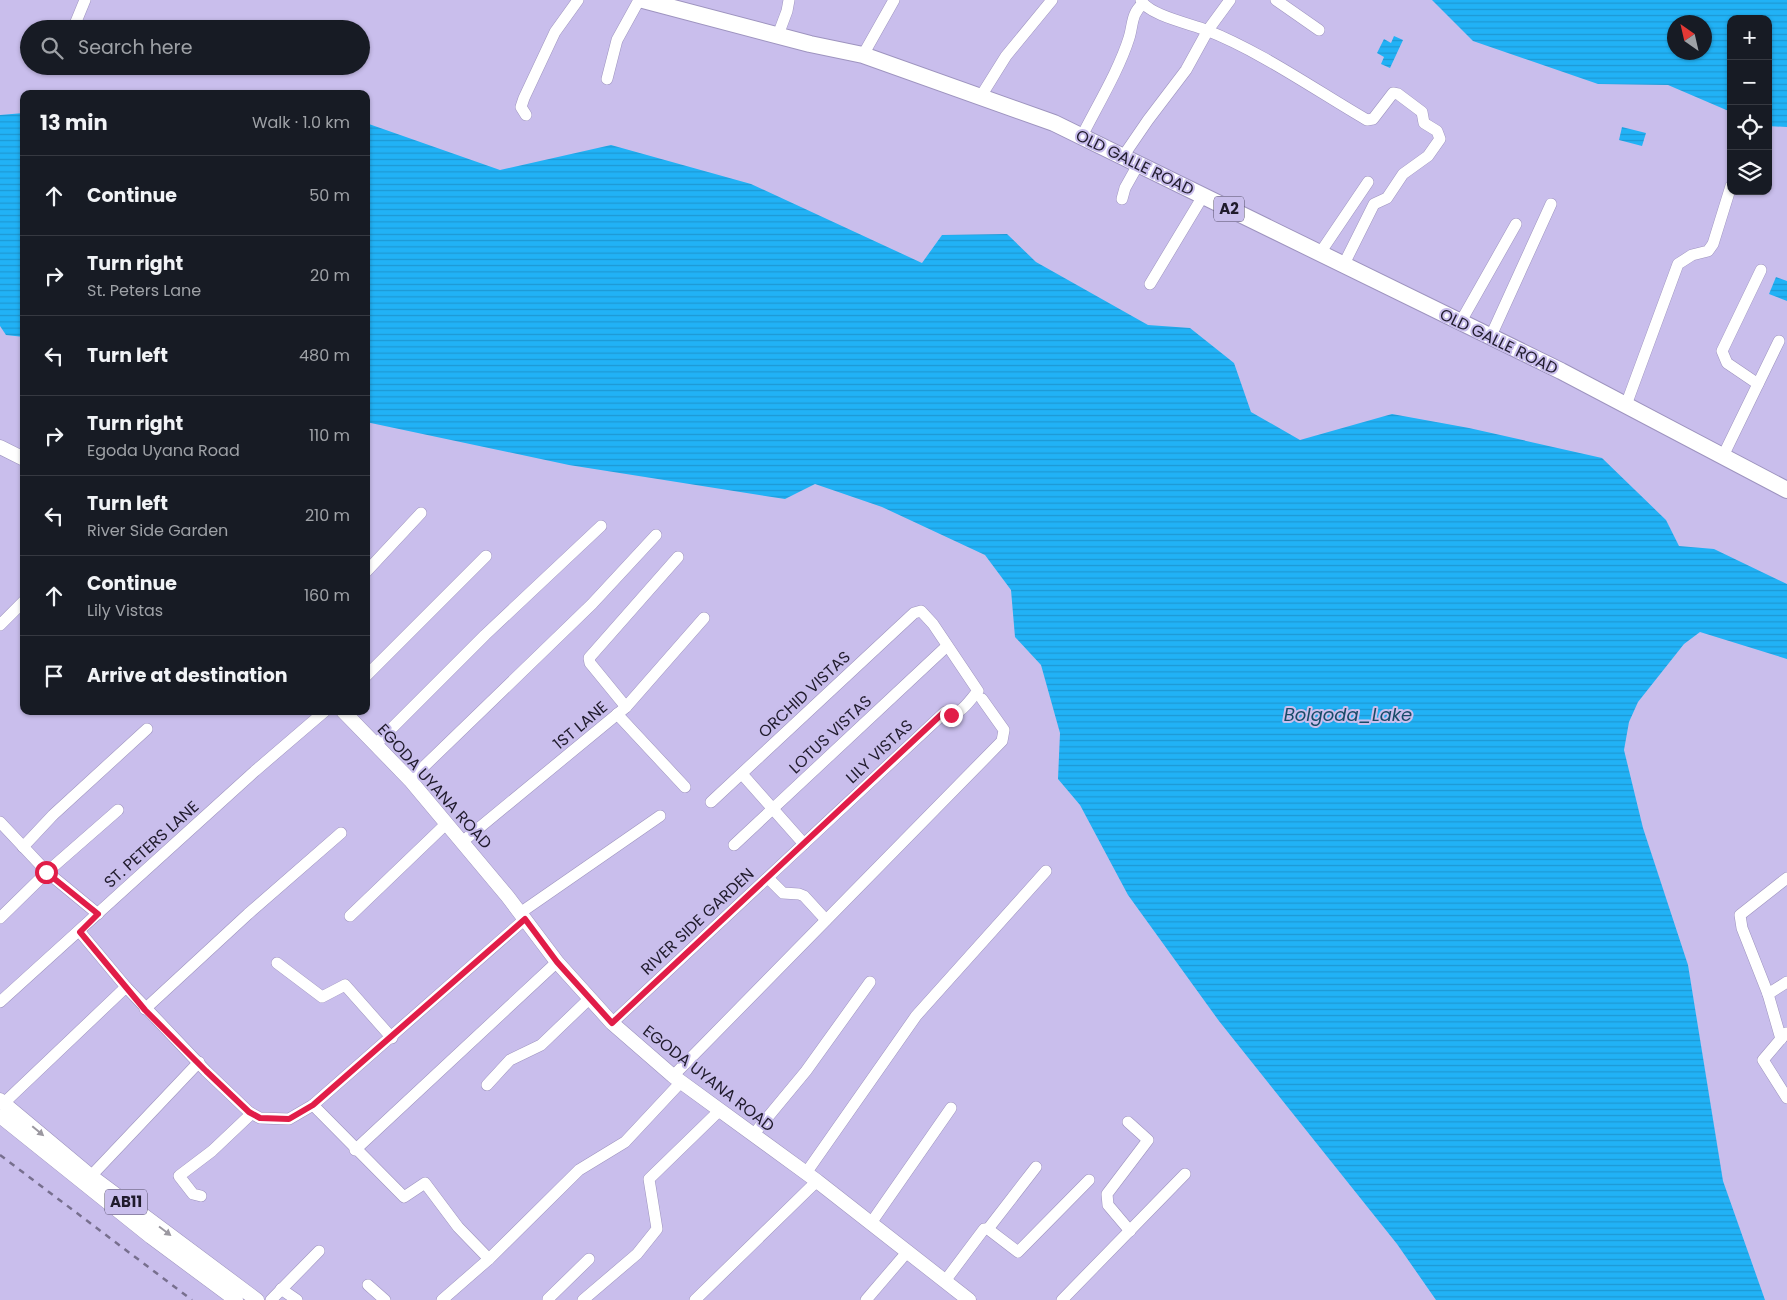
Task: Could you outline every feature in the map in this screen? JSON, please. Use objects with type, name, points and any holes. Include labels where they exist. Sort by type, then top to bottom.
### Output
[{"type":"highway","name":"OLD GALLE ROAD","points":[[643,0],[863,55],[1054,123],[1344,264],[1490,338],[1561,371],[1786,488]]},
{"type":"main road","points":[[0,447],[20,457]]},
{"type":"main road","name":"EGODA UYANA ROAD","points":[[347,715],[410,780],[447,823],[557,962],[612,1023],[677,1079],[811,1177],[969,1300]]},
{"type":"main road","name":"AB11","points":[[1,1106],[257,1300]]},
{"type":"main road","name":"AB11","points":[[1,1106],[151,1237],[236,1300]]},
{"type":"street","points":[[77,20],[86,0]]},
{"type":"street","points":[[526,115],[521,108],[524,98],[555,32],[578,0]]},
{"type":"street","points":[[607,79],[617,40],[638,0]]},
{"type":"street","points":[[778,35],[789,0]]},
{"type":"street","points":[[863,55],[894,0]]},
{"type":"street","points":[[981,96],[1006,56],[1052,0]]},
{"type":"street","points":[[1124,156],[1148,120],[1186,70],[1208,30],[1230,0]]},
{"type":"street","points":[[1276,0],[1320,30]]},
{"type":"street","points":[[1082,136],[1129,37],[1133,17],[1142,2],[1148,9],[1208,30],[1256,55],[1367,120],[1373,119],[1389,95],[1398,94],[1422,112],[1424,123],[1440,135],[1440,139],[1428,156],[1403,174],[1387,198],[1374,204],[1344,264]]},
{"type":"street","points":[[1122,199],[1125,188],[1139,163]]},
{"type":"street","points":[[1320,253],[1368,182]]},
{"type":"street","points":[[1626,405],[1678,264],[1692,255],[1708,251],[1713,244],[1728,195]]},
{"type":"street","points":[[1150,284],[1203,196]]},
{"type":"street","points":[[1490,338],[1551,204]]},
{"type":"street","points":[[1460,323],[1516,224]]},
{"type":"street","points":[[1758,384],[1727,363],[1722,351],[1761,270]]},
{"type":"street","points":[[1723,456],[1779,341]]},
{"type":"street","points":[[370,568],[421,513]]},
{"type":"street","points":[[375,746],[485,635],[601,526]]},
{"type":"street","points":[[410,780],[592,604],[656,535]]},
{"type":"street","points":[[370,672],[486,556]]},
{"type":"street","points":[[678,557],[589,658],[590,663],[621,711],[685,787]]},
{"type":"street","points":[[0,625],[20,605]]},
{"type":"street","name":"ORCHID VISTAS","points":[[711,802],[914,614],[921,611],[947,646]]},
{"type":"street","name":"1ST LANE","points":[[462,842],[621,711],[704,618]]},
{"type":"street","points":[[442,1300],[489,1259],[579,1170],[625,1142],[677,1079],[826,920],[1002,741],[1004,730],[947,646]]},
{"type":"street","name":"LOTUS VISTAS","points":[[734,845],[947,646]]},
{"type":"street","name":"LILY VISTAS","points":[[804,844],[944,712],[951,715],[957,713],[980,695]]},
{"type":"street","name":"ST. PETERS LANE","points":[[0,1002],[80,932],[255,771],[320,715]]},
{"type":"street","points":[[23,847],[54,815],[147,729]]},
{"type":"street","points":[[742,774],[804,844]]},
{"type":"street","points":[[0,918],[46,872],[118,810]]},
{"type":"street","points":[[80,932],[145,1010],[249,1112],[260,1118],[289,1119],[313,1105],[392,1038],[522,916],[660,816]]},
{"type":"street","points":[[0,822],[46,872],[98,914]]},
{"type":"street","points":[[350,916],[447,823]]},
{"type":"street","points":[[145,1010],[248,914],[340,833]]},
{"type":"street","name":"RIVER SIDE GARDEN","points":[[612,1023],[804,844]]},
{"type":"street","points":[[695,1300],[811,1177],[916,1016],[1046,871]]},
{"type":"street","points":[[768,878],[783,893],[804,896],[826,920]]},
{"type":"street","points":[[1787,878],[1740,915],[1742,928],[1784,1035],[1763,1060],[1787,1098]]},
{"type":"street","points":[[355,1150],[557,962]]},
{"type":"street","points":[[277,963],[318,996],[328,996],[345,985],[392,1038]]},
{"type":"street","points":[[752,1135],[806,1071],[870,982]]},
{"type":"street","points":[[1768,994],[1787,982]]},
{"type":"street","points":[[1,1106],[126,987]]},
{"type":"street","points":[[487,1085],[510,1060],[541,1045],[589,998]]},
{"type":"street","points":[[91,1176],[199,1062]]},
{"type":"street","points":[[313,1105],[355,1150],[404,1197],[425,1183],[458,1227],[489,1259]]},
{"type":"street","points":[[871,1223],[950,1108]]},
{"type":"street","points":[[583,1300],[638,1254],[657,1229],[649,1179],[719,1111]]},
{"type":"street","points":[[200,1196],[192,1194],[179,1176],[233,1132],[249,1116],[249,1112]]},
{"type":"street","points":[[1128,1122],[1148,1140],[1107,1194],[1108,1204],[1130,1231]]},
{"type":"street","points":[[945,1281],[984,1229],[988,1229],[1036,1167]]},
{"type":"street","points":[[1062,1300],[1185,1174]]},
{"type":"street","points":[[988,1229],[1018,1252],[1089,1180]]},
{"type":"street","points":[[271,1300],[319,1251]]},
{"type":"street","points":[[866,1300],[908,1251]]},
{"type":"street","points":[[549,1300],[588,1259]]},
{"type":"street","points":[[368,1285],[385,1300]]},
{"type":"street","points":[[281,1289],[296,1300]]},
{"type":"water","points":[[1432,0],[1787,0],[1787,127],[1772,126],[1772,15],[1727,15],[1727,110],[1668,85],[1598,84],[1473,41]]},
{"type":"water","points":[[1394,36],[1403,40],[1390,68],[1381,64],[1384,57],[1377,53],[1384,39],[1391,43]]},
{"type":"water","points":[[20,113],[20,337],[6,335],[0,326],[0,115]]},
{"type":"water","name":"Bolgoda_Lake","points":[[370,124],[500,170],[611,145],[751,184],[922,263],[942,235],[1007,234],[1036,262],[1148,325],[1190,328],[1234,363],[1251,412],[1300,440],[1392,414],[1469,428],[1602,458],[1666,520],[1679,546],[1714,549],[1787,584],[1787,659],[1700,632],[1684,644],[1638,702],[1629,722],[1624,750],[1643,828],[1688,965],[1723,1181],[1765,1300],[1436,1300],[1397,1244],[1219,1021],[1128,895],[1080,805],[1058,779],[1060,733],[1041,665],[1015,637],[1011,590],[985,555],[882,507],[815,484],[785,499],[569,465],[370,423]]},
{"type":"water","points":[[1622,127],[1646,133],[1642,146],[1619,140]]},
{"type":"water","points":[[1776,277],[1787,281],[1787,301],[1769,294]]},
{"type":"railway","points":[[0,1155],[192,1300]]},
{"type":"route","points":[[46,872],[77,899],[98,914],[80,932],[145,1010],[249,1112],[260,1118],[289,1119],[313,1105],[392,1038],[525,919],[557,962],[612,1023],[944,712],[951,715]]}]
